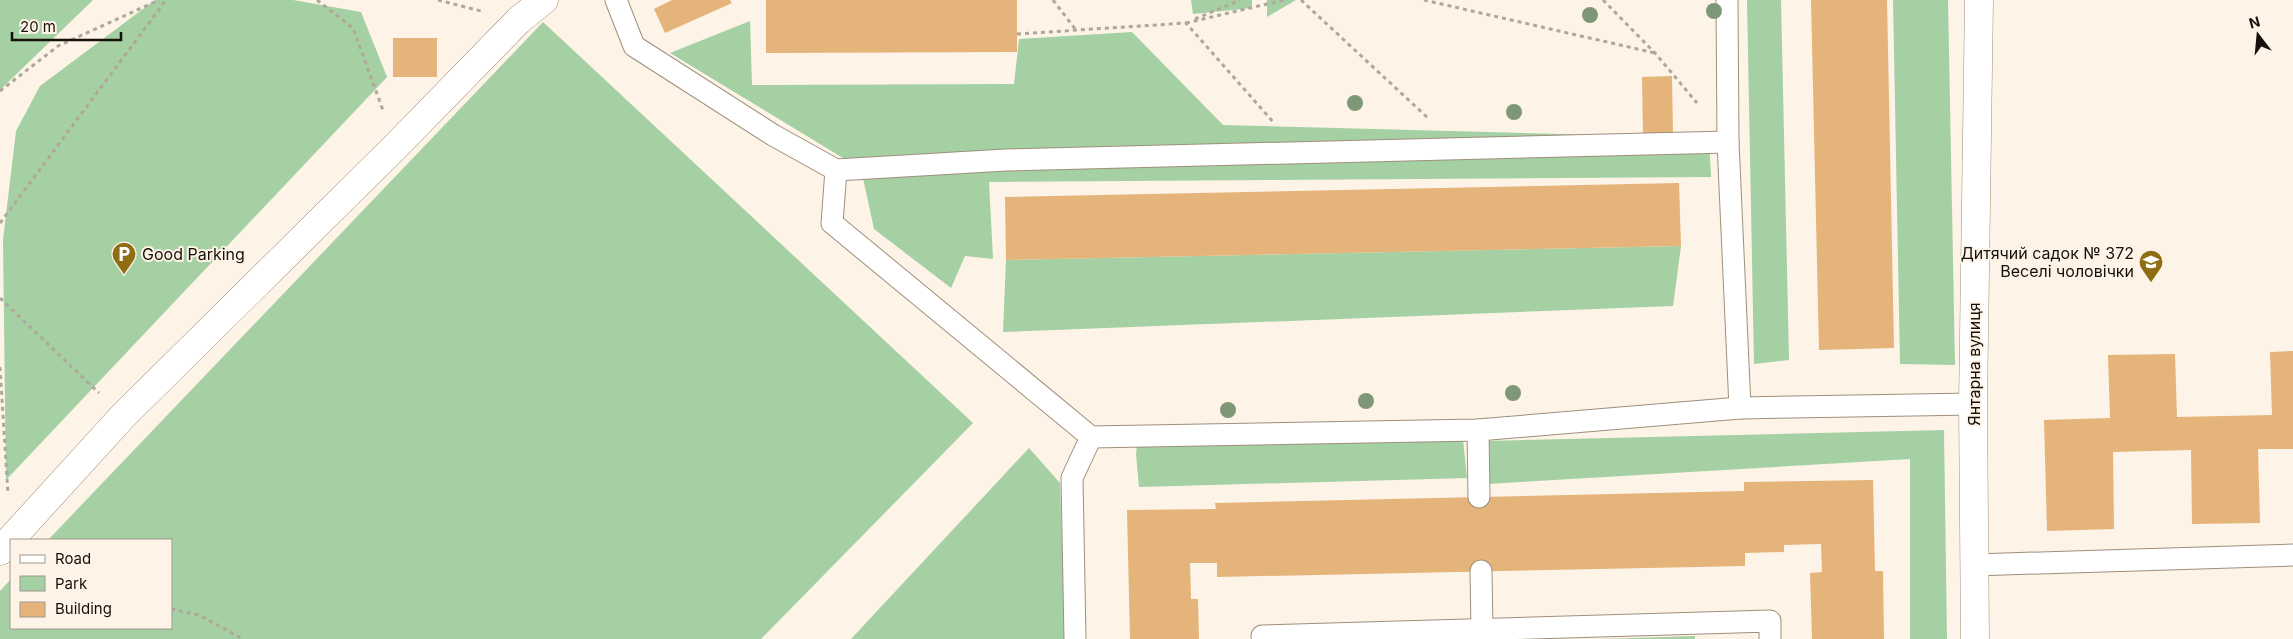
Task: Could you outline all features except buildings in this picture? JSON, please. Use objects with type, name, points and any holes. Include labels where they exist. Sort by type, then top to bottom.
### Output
[{"type":"street","points":[[4,540],[123,416],[395,147],[519,20],[544,0]]},
{"type":"street","name":"Янтарна вулиця","points":[[1975,639],[1974,404],[1979,0]]},
{"type":"lane","points":[[616,0],[634,46],[773,135],[836,170],[1006,160],[1728,142]]},
{"type":"lane","points":[[1727,0],[1728,142],[1740,408]]},
{"type":"lane","points":[[836,170],[832,222],[1090,437],[1478,430],[1740,408],[1974,404]]},
{"type":"lane","points":[[1478,430],[1479,497]]},
{"type":"lane","points":[[1075,639],[1072,478],[1090,437]]},
{"type":"lane","points":[[1974,564],[2293,555]]},
{"type":"lane","points":[[1481,571],[1482,630]]},
{"type":"lane","points":[[1262,636],[1770,621],[1770,639]]},
{"type":"path","points":[[0,92],[58,46],[159,0]]},
{"type":"path","points":[[0,223],[166,0]]},
{"type":"path","points":[[317,0],[353,28],[395,147]]},
{"type":"path","points":[[438,0],[519,20]]},
{"type":"path","points":[[1053,0],[1077,31]]},
{"type":"path","points":[[1186,23],[1240,0]]},
{"type":"path","points":[[1017,34],[1186,23],[1284,0]]},
{"type":"path","points":[[1301,0],[1461,148]]},
{"type":"path","points":[[1424,0],[1655,53]]},
{"type":"path","points":[[1603,0],[1655,53],[1728,142]]},
{"type":"path","points":[[1186,23],[1300,152]]},
{"type":"path","points":[[0,298],[123,416]]},
{"type":"path","points":[[0,367],[4,540]]},
{"type":"path","points":[[172,609],[199,614],[243,639]]},
{"type":"green space","points":[[0,0],[93,0],[0,90]]},
{"type":"green space","name":"Good Parking","points":[[155,0],[293,0],[361,12],[387,77],[6,480],[3,240],[16,131],[40,86]]},
{"type":"green space","points":[[1191,0],[1252,0],[1252,8],[1193,14]]},
{"type":"green space","points":[[1267,0],[1296,0],[1267,17]]},
{"type":"green space","points":[[1747,0],[1781,0],[1789,360],[1754,364]]},
{"type":"green space","points":[[1893,0],[1948,0],[1955,365],[1900,364]]},
{"type":"green space","points":[[750,21],[752,85],[1014,84],[1019,39],[1132,32],[1223,125],[1709,138],[1711,177],[989,182],[993,259],[965,256],[951,288],[874,229],[861,169],[670,53]]},
{"type":"green space","points":[[543,22],[973,423],[761,639],[0,639],[0,591],[10,580],[10,629],[172,629],[172,539],[49,539]]},
{"type":"green space","points":[[1681,246],[1673,306],[1003,332],[1006,260]]},
{"type":"green space","points":[[1944,430],[1947,639],[1910,639],[1910,459],[1486,484],[1486,441]]},
{"type":"green space","points":[[1463,439],[1467,478],[1139,487],[1137,446]]},
{"type":"green space","points":[[1029,448],[1060,483],[1065,639],[851,639]]},
{"type":"green space","points":[[1695,636],[1695,639],[1602,639]]},
{"type":"place","name":"Good Parking","points":[[124,275]]},
{"type":"place","name":"Дитячий садок № 372 Веселі чоловічки","points":[[2151,283]]}]
